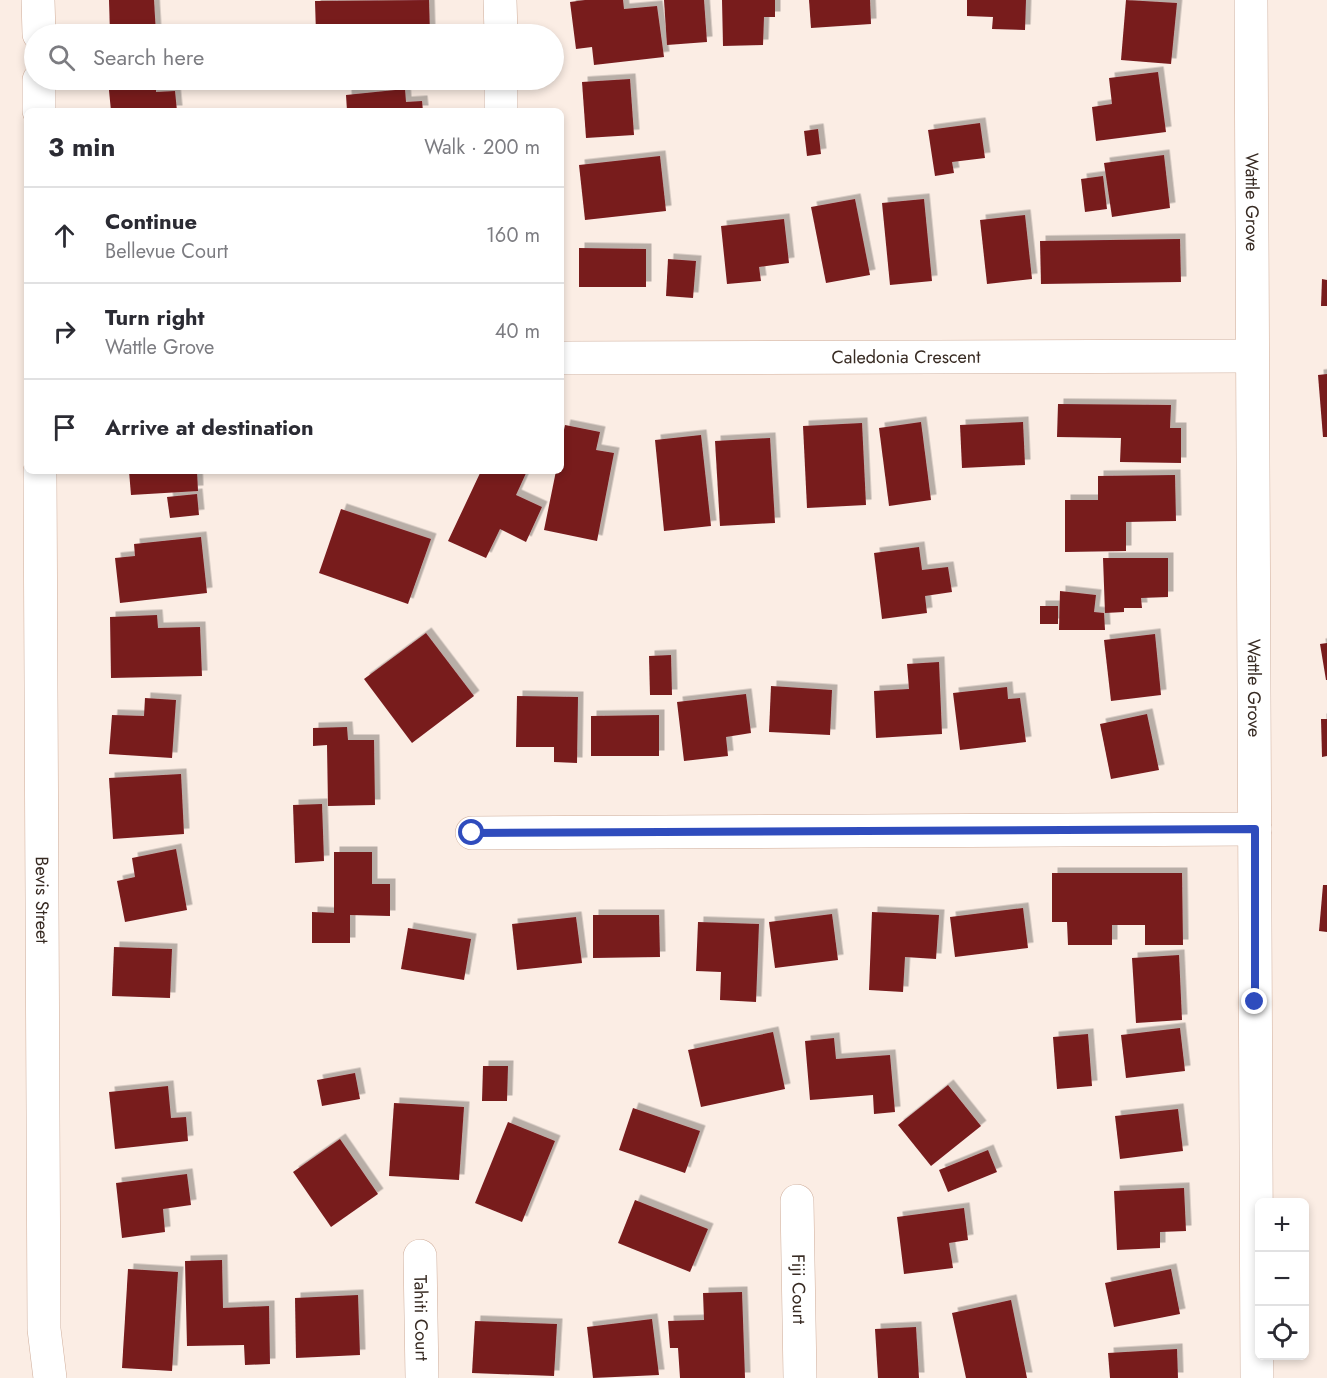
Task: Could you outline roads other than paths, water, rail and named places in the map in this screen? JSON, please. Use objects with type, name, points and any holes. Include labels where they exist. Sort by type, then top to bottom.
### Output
[{"type":"street","points":[[38,0],[39,24]]},
{"type":"street","points":[[500,0],[501,24]]},
{"type":"street","name":"Wattle Grove","points":[[1251,0],[1257,1378]]},
{"type":"street","points":[[39,90],[39,108]]},
{"type":"street","points":[[501,90],[501,108]]},
{"type":"street","name":"Caledonia Crescent","points":[[564,358],[1252,356]]},
{"type":"street","name":"Bevis Street","points":[[40,474],[44,1329],[50,1378]]},
{"type":"street","points":[[472,833],[1255,829]]},
{"type":"street","name":"Fiji Court","points":[[797,1201],[800,1378]]},
{"type":"street","name":"Tahiti Court","points":[[420,1256],[422,1378]]},
{"type":"street","name":"Bevis Street","points":[[37,1378],[44,1329]]}]
